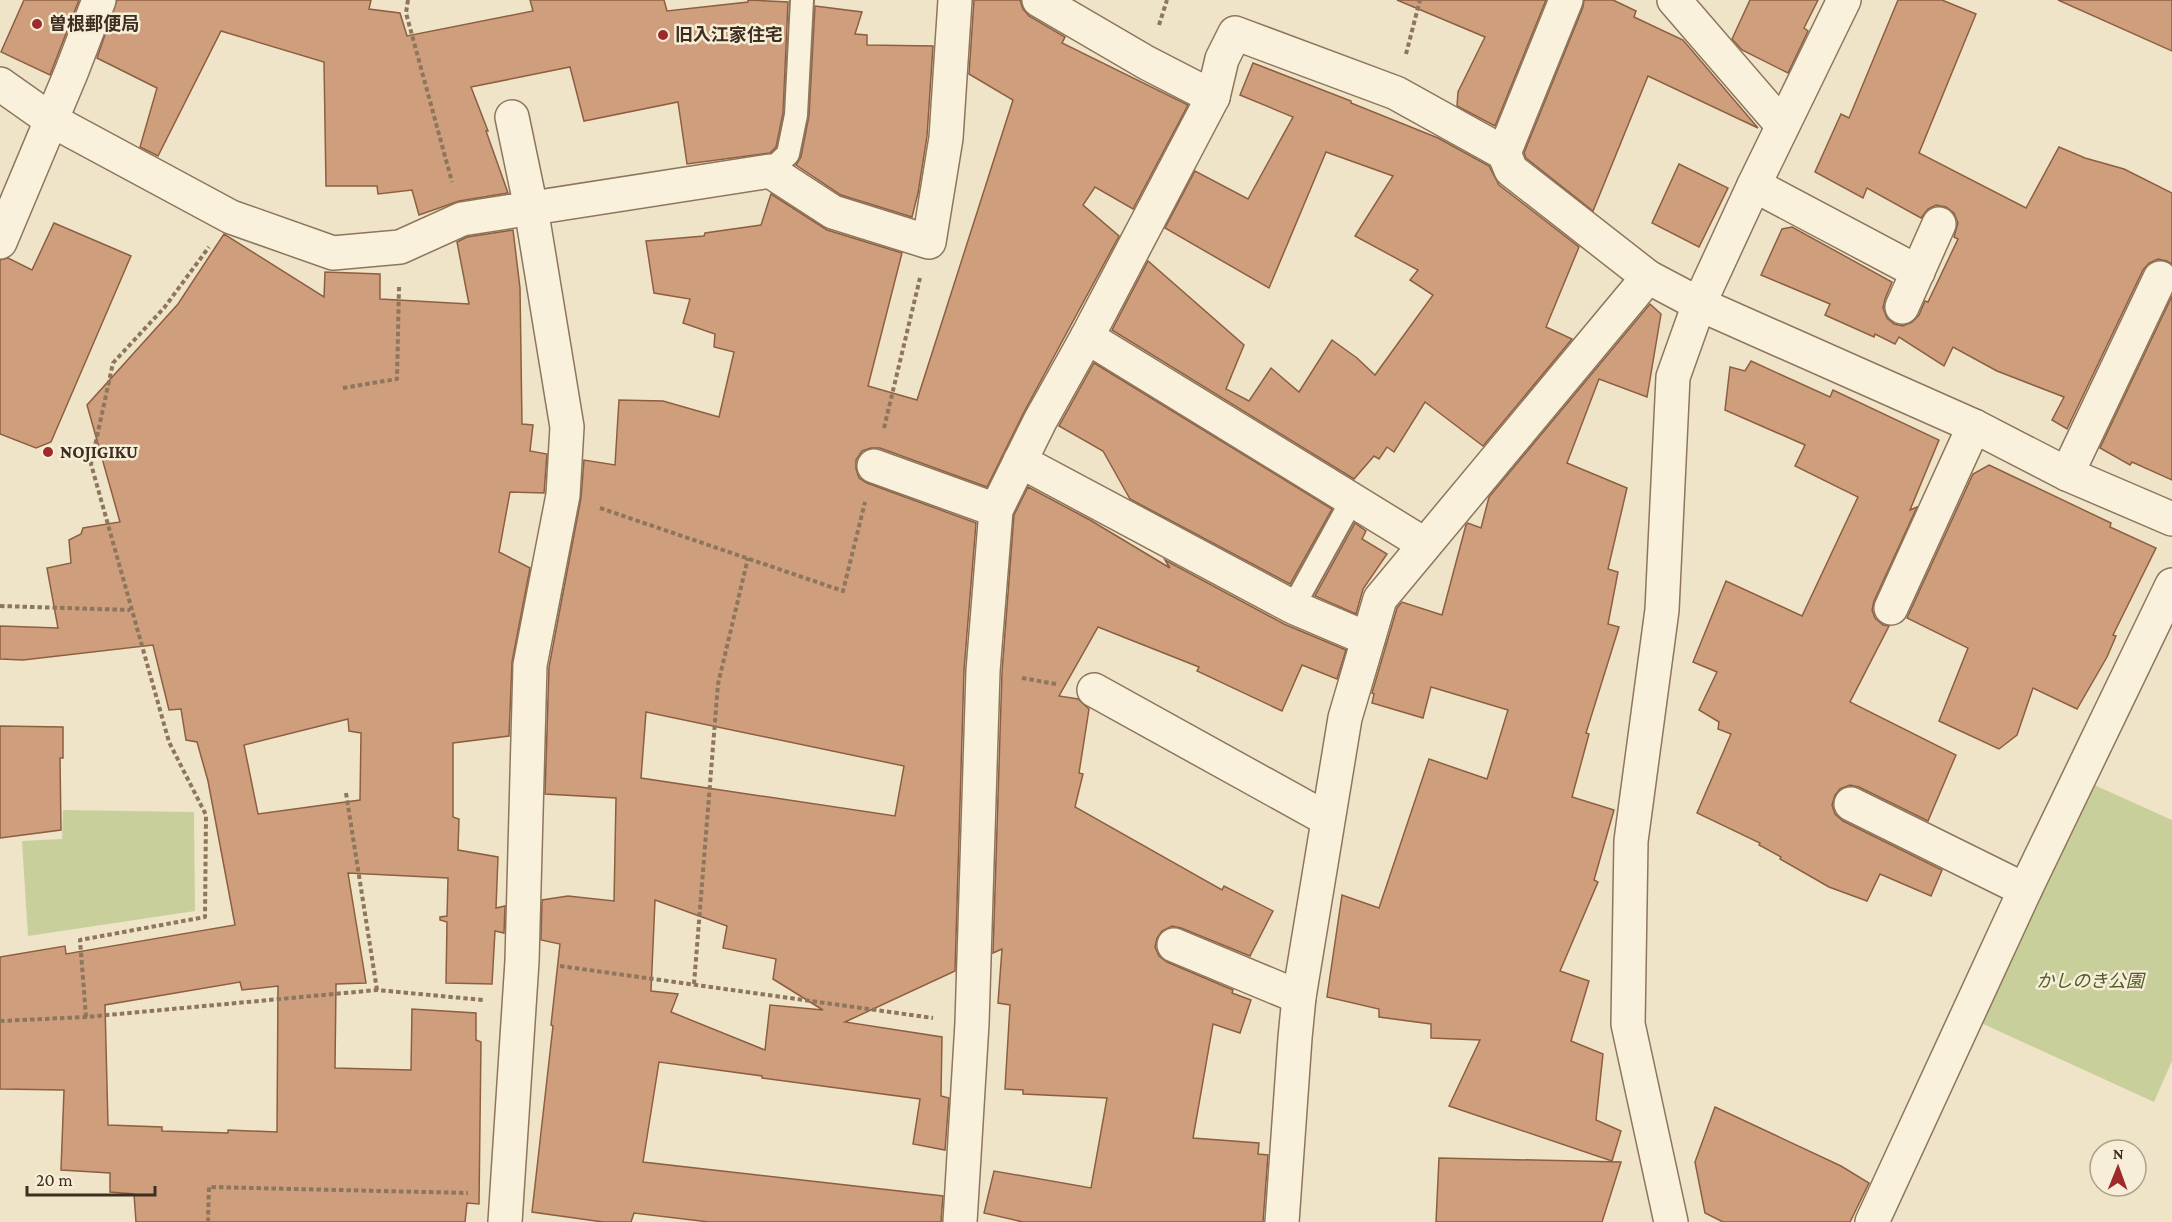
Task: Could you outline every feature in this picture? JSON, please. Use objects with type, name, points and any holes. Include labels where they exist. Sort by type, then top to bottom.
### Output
[{"type":"street","points":[[0,242],[99,0]]},
{"type":"street","points":[[0,84],[51,120],[231,217],[333,253],[400,247],[462,219],[770,171],[833,212],[929,242],[946,138],[954,0]]},
{"type":"street","points":[[1039,0],[1147,63],[1213,97]]},
{"type":"street","points":[[1504,153],[1566,0]]},
{"type":"street","points":[[1674,0],[1782,125]]},
{"type":"street","points":[[1671,1222],[1628,1024],[1631,841],[1662,610],[1673,377],[1699,304],[1782,125],[1844,0]]},
{"type":"street","points":[[960,1222],[972,1023],[982,671],[996,510],[1040,421],[1213,97],[1222,58],[1235,33],[1396,93],[1504,153],[1511,170],[1648,277],[1699,304],[1974,426],[2067,474],[2172,519]]},
{"type":"street","points":[[506,1208],[522,961],[530,665],[563,495],[567,428],[531,208],[512,117]]},
{"type":"street","points":[[1754,185],[1918,272]]},
{"type":"street","points":[[1902,307],[1939,224]]},
{"type":"street","points":[[1282,1222],[1299,997],[1345,718],[1380,599],[1648,277]]},
{"type":"street","points":[[2067,474],[2160,278]]},
{"type":"street","points":[[1087,336],[1424,544]]},
{"type":"street","points":[[1891,608],[1974,426]]},
{"type":"street","points":[[1020,461],[1293,607],[1368,639]]},
{"type":"street","points":[[874,466],[996,510]]},
{"type":"street","points":[[1872,1222],[2025,890],[2172,585]]},
{"type":"street","points":[[1094,690],[1328,819]]},
{"type":"street","points":[[1851,804],[2025,890]]},
{"type":"street","points":[[1174,945],[1299,997]]},
{"type":"lane","points":[[770,171],[788,154],[796,115],[802,0]]},
{"type":"lane","points":[[1293,607],[1352,500]]},
{"type":"path","points":[[408,0],[406,13],[462,219]]},
{"type":"path","points":[[1396,93],[1420,0]]},
{"type":"path","points":[[86,1017],[80,939],[205,917],[206,815],[169,742],[130,610],[91,464],[113,363],[164,308],[231,217]]},
{"type":"path","points":[[563,495],[843,591],[929,242]]},
{"type":"path","points":[[344,388],[397,379],[400,247]]},
{"type":"path","points":[[694,984],[718,684],[748,558]]},
{"type":"path","points":[[0,606],[130,610]]},
{"type":"path","points":[[982,671],[1094,690]]},
{"type":"path","points":[[346,794],[377,990]]},
{"type":"path","points":[[522,961],[972,1023]]},
{"type":"path","points":[[0,1022],[86,1017],[377,990],[519,1004]]},
{"type":"path","points":[[208,1222],[209,1187],[506,1208]]},
{"type":"green space","name":"かしのき公園","points":[[2090,783],[2172,820],[2172,1061],[2154,1102],[1981,1023]]},
{"type":"green space","points":[[63,810],[194,812],[195,911],[28,936],[22,841],[62,839]]},
{"type":"building","points":[[24,0],[79,0],[50,75],[1,52]]},
{"type":"building","points":[[117,0],[371,0],[369,9],[400,13],[407,36],[533,11],[530,0],[664,0],[667,11],[748,2],[748,0],[788,2],[783,113],[776,147],[770,153],[687,164],[678,102],[584,121],[570,67],[471,87],[508,193],[459,201],[419,215],[412,190],[378,194],[377,186],[326,186],[324,62],[221,31],[158,156],[140,147],[157,88],[97,58]]},
{"type":"building","points":[[974,0],[1020,0],[1029,16],[1065,37],[1062,43],[1188,105],[1133,209],[1095,187],[1083,205],[1119,236],[1024,412],[987,487],[880,448],[862,451],[856,460],[859,478],[867,483],[976,523],[964,670],[955,971],[845,1022],[942,1037],[941,1096],[949,1098],[945,1150],[913,1144],[920,1099],[659,1062],[643,1162],[943,1196],[941,1222],[709,1222],[634,1213],[631,1222],[603,1222],[532,1212],[560,944],[541,940],[542,900],[568,896],[614,901],[616,798],[545,794],[549,667],[581,498],[584,460],[615,465],[619,400],[663,401],[719,417],[734,352],[714,347],[715,334],[683,323],[690,299],[654,293],[646,241],[704,236],[705,233],[761,225],[771,194],[827,230],[902,253],[868,386],[917,400],[1013,100],[969,74]],"holes":[[[646,712],[904,766],[895,816],[641,778]],[[655,900],[727,926],[723,948],[776,959],[773,979],[823,1010],[770,1005],[765,1050],[671,1012],[678,994],[651,991]]]},
{"type":"building","points":[[1397,0],[1546,0],[1495,126],[1457,106],[1458,92],[1485,37]]},
{"type":"building","points":[[1584,0],[1613,0],[1636,11],[1634,17],[1683,40],[1758,128],[1648,76],[1593,211],[1526,158],[1524,153]]},
{"type":"building","points":[[1750,0],[1818,0],[1804,28],[1808,31],[1788,73],[1742,50],[1732,39]]},
{"type":"building","points":[[1898,0],[1942,0],[1976,14],[1919,153],[2026,208],[2059,147],[2085,158],[2124,169],[2172,193],[2172,264],[2158,259],[2149,263],[2143,270],[2067,429],[2052,420],[2064,397],[1997,371],[1953,347],[1944,366],[1899,337],[1895,344],[1825,315],[1830,304],[1761,275],[1782,229],[1792,227],[1892,282],[1883,308],[1887,318],[1894,324],[1903,326],[1912,322],[1919,315],[1925,301],[1928,302],[1958,239],[1954,237],[1958,223],[1954,213],[1946,207],[1936,205],[1928,209],[1921,218],[1867,188],[1863,198],[1815,172],[1841,114],[1849,118]]},
{"type":"building","points":[[2058,0],[2172,0],[2172,51]]},
{"type":"building","points":[[815,6],[862,12],[855,34],[867,35],[867,45],[933,46],[927,136],[912,217],[841,195],[796,165],[801,157],[809,116]]},
{"type":"building","points":[[1253,63],[1438,138],[1489,166],[1499,185],[1579,247],[1546,327],[1572,339],[1483,446],[1425,402],[1394,452],[1387,447],[1379,459],[1374,456],[1354,479],[1112,330],[1148,261],[1244,345],[1226,389],[1249,401],[1271,368],[1299,392],[1332,340],[1357,358],[1375,375],[1433,295],[1410,280],[1418,270],[1355,236],[1393,176],[1326,152],[1269,288],[1165,228],[1195,171],[1248,199],[1293,117],[1240,95]]},
{"type":"building","points":[[1679,164],[1728,188],[1699,247],[1652,223]]},
{"type":"building","points":[[54,223],[131,256],[51,442],[36,448],[0,434],[0,260],[8,258],[32,270]]},
{"type":"building","points":[[513,230],[520,288],[522,424],[533,425],[530,451],[547,454],[544,493],[510,492],[499,552],[530,568],[512,662],[509,736],[453,743],[453,817],[459,819],[458,850],[498,857],[496,908],[505,906],[504,933],[495,931],[492,984],[446,983],[447,922],[440,920],[440,917],[447,916],[448,878],[348,873],[366,983],[336,984],[335,1068],[411,1070],[412,1009],[476,1013],[476,1040],[481,1042],[479,1204],[467,1203],[465,1222],[136,1222],[134,1194],[110,1192],[110,1173],[61,1170],[64,1090],[0,1089],[0,957],[65,946],[66,954],[235,925],[208,781],[197,742],[186,740],[181,709],[169,710],[153,645],[23,660],[0,659],[0,626],[58,628],[47,568],[71,563],[69,540],[81,534],[83,528],[120,522],[87,405],[178,304],[224,234],[324,297],[325,272],[380,274],[380,299],[469,304],[457,242],[467,237]],"holes":[[[348,719],[349,731],[361,733],[360,800],[258,814],[244,745]],[[240,982],[242,990],[278,986],[277,1132],[162,1131],[162,1127],[108,1125],[105,1005]]]},
{"type":"building","points":[[2172,296],[2172,480],[2132,462],[2130,465],[2100,448]]},
{"type":"building","points":[[1650,304],[1661,314],[1647,397],[1599,379],[1567,463],[1627,488],[1608,569],[1618,572],[1608,624],[1619,627],[1586,733],[1589,734],[1572,797],[1614,810],[1594,880],[1598,882],[1560,971],[1589,981],[1571,1041],[1603,1054],[1596,1120],[1621,1131],[1612,1161],[1449,1106],[1480,1040],[1431,1038],[1431,1024],[1379,1017],[1379,1009],[1327,997],[1342,895],[1379,908],[1429,759],[1487,779],[1508,710],[1431,687],[1423,718],[1372,703],[1374,694],[1372,693],[1397,608],[1402,602],[1442,615],[1466,525],[1468,523],[1481,528],[1489,497]]},
{"type":"building","points":[[1751,361],[1830,397],[1833,390],[1939,440],[1910,510],[1917,507],[1874,601],[1872,610],[1875,618],[1883,625],[1889,626],[1850,702],[1956,755],[1928,821],[1859,787],[1850,785],[1840,789],[1832,805],[1835,814],[1843,821],[1942,870],[1931,896],[1880,874],[1867,901],[1829,887],[1780,859],[1781,857],[1759,845],[1760,843],[1697,813],[1731,734],[1718,729],[1719,722],[1699,710],[1717,672],[1693,662],[1726,581],[1802,616],[1858,497],[1795,466],[1805,445],[1725,410],[1730,367],[1745,371]]},
{"type":"building","points":[[1094,363],[1332,509],[1290,584],[1130,499],[1103,451],[1059,426]]},
{"type":"building","points":[[1989,465],[2111,523],[2110,527],[2156,548],[2113,635],[2116,636],[2107,657],[2077,709],[2033,688],[2017,735],[1999,749],[1939,721],[1968,648],[1907,618],[1973,474]]},
{"type":"building","points":[[1028,487],[1090,520],[1170,568],[1165,560],[1284,624],[1346,650],[1337,679],[1302,665],[1282,711],[1197,671],[1199,667],[1098,627],[1059,696],[1078,699],[1089,709],[1079,773],[1083,774],[1075,807],[1222,890],[1224,886],[1273,911],[1250,956],[1172,926],[1162,931],[1155,947],[1159,956],[1167,962],[1251,1000],[1240,1033],[1213,1024],[1193,1138],[1259,1143],[1258,1154],[1268,1155],[1263,1222],[1023,1222],[984,1213],[994,1171],[1091,1188],[1107,1098],[1023,1094],[1023,1090],[1005,1089],[1010,1005],[998,1003],[1002,949],[993,953],[1002,672],[1014,515]]},
{"type":"building","points":[[1355,523],[1366,531],[1362,539],[1387,554],[1363,589],[1356,614],[1315,596]]},
{"type":"building","points":[[0,726],[63,727],[63,758],[60,758],[61,830],[0,838]]},
{"type":"building","points":[[1715,1107],[1841,1166],[1869,1183],[1850,1222],[1723,1222],[1705,1213],[1695,1162]]},
{"type":"building","points":[[1439,1158],[1621,1162],[1602,1222],[1436,1222]]},
{"type":"place","name":"曽根郵便局","points":[[37,24]]},
{"type":"place","name":"旧入江家住宅","points":[[663,35]]},
{"type":"place","name":"NOJIGIKU","points":[[48,452]]}]
